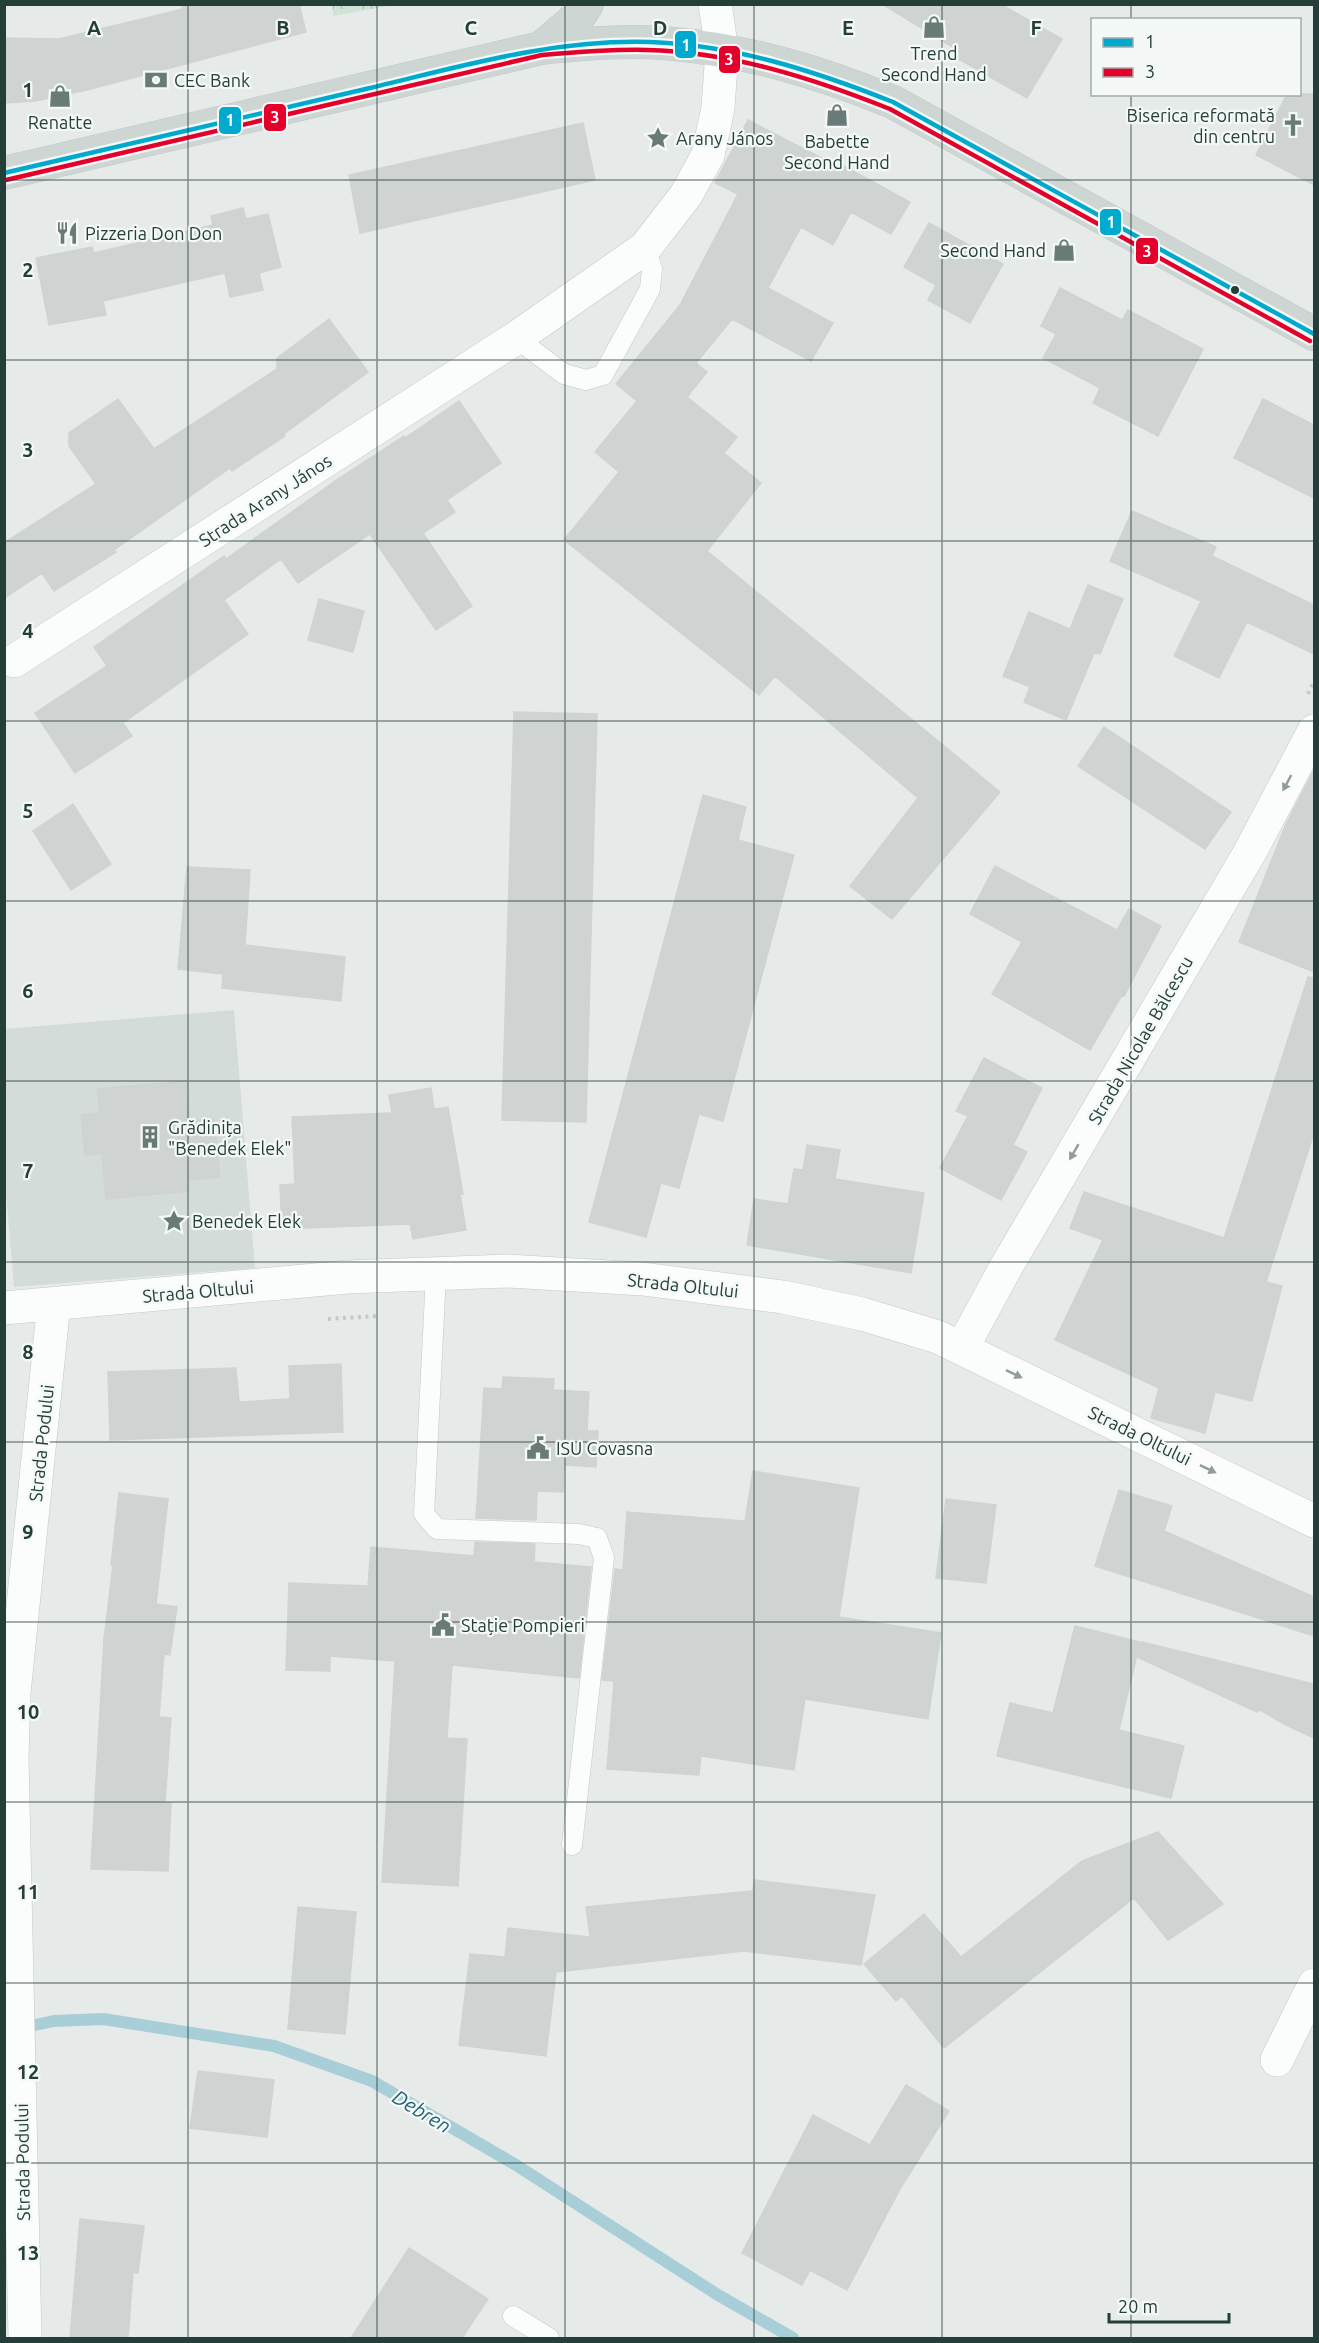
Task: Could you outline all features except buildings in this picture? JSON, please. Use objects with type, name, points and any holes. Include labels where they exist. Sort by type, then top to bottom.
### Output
[{"type":"main road","points":[[541,48],[580,15],[587,4]]},
{"type":"main road","points":[[4,172],[541,48],[604,42],[663,43],[779,62],[833,78],[893,102],[1314,334]]},
{"type":"main road","points":[[4,157],[43,163]]},
{"type":"street","name":"Strada Arany János","points":[[14,661],[516,338],[645,248],[686,195],[708,155],[718,108],[722,51],[715,4]]},
{"type":"street","name":"Strada Nicolae Bălcescu","points":[[962,1348],[1006,1268],[1251,852],[1314,731]]},
{"type":"street","name":"Strada Oltului","points":[[4,1308],[348,1277],[507,1271],[654,1280],[783,1297],[896,1323],[938,1337],[1314,1521]]},
{"type":"street","name":"Strada Podului","points":[[25,2338],[14,2242],[21,2090],[12,1757],[14,1693],[54,1303]]},
{"type":"street","points":[[1277,2060],[1314,1984]]},
{"type":"lane","points":[[516,338],[564,374],[586,380],[603,375],[650,289],[652,269],[645,248]]},
{"type":"lane","points":[[436,1274],[424,1514],[437,1529],[579,1534],[597,1538],[603,1558],[572,1845]]},
{"type":"lane","points":[[513,2316],[549,2338]]},
{"type":"path","points":[[321,1320],[378,1316]]},
{"type":"shaded area","points":[[234,1010],[255,1268],[14,1287],[4,1171],[4,1029]]},
{"type":"green space","points":[[332,4],[394,5],[333,16]]},
{"type":"waterway","name":"Debren","points":[[21,2028],[54,2021],[103,2019],[274,2046],[372,2081],[516,2165],[718,2295],[793,2338]]},
{"type":"transit line","name":"1","points":[[4,173],[474,63],[543,49],[614,42],[681,44],[743,54],[804,70],[893,102],[1314,334]]},
{"type":"transit line","name":"3","points":[[6,180],[542,55],[621,50],[678,52],[740,61],[801,77],[890,109],[1310,341]]},
{"type":"place","name":"Trend Second Hand","points":[[934,27]]},
{"type":"place","name":"CEC Bank","points":[[156,80]]},
{"type":"place","name":"Renatte","points":[[60,96]]},
{"type":"place","name":"Babette Second Hand","points":[[837,115]]},
{"type":"place","name":"Biserica reformată din centru","points":[[1293,125]]},
{"type":"place","name":"Arany János","points":[[658,138]]},
{"type":"place","name":"Pizzeria Don Don","points":[[67,233]]},
{"type":"place","name":"Second Hand","points":[[1064,250]]},
{"type":"place","name":"Grădinița \"Benedek Elek\"","points":[[150,1137]]},
{"type":"place","name":"Benedek Elek","points":[[174,1221]]},
{"type":"place","name":"ISU Covasna","points":[[538,1448]]},
{"type":"place","name":"Stație Pompieri","points":[[443,1625]]}]
